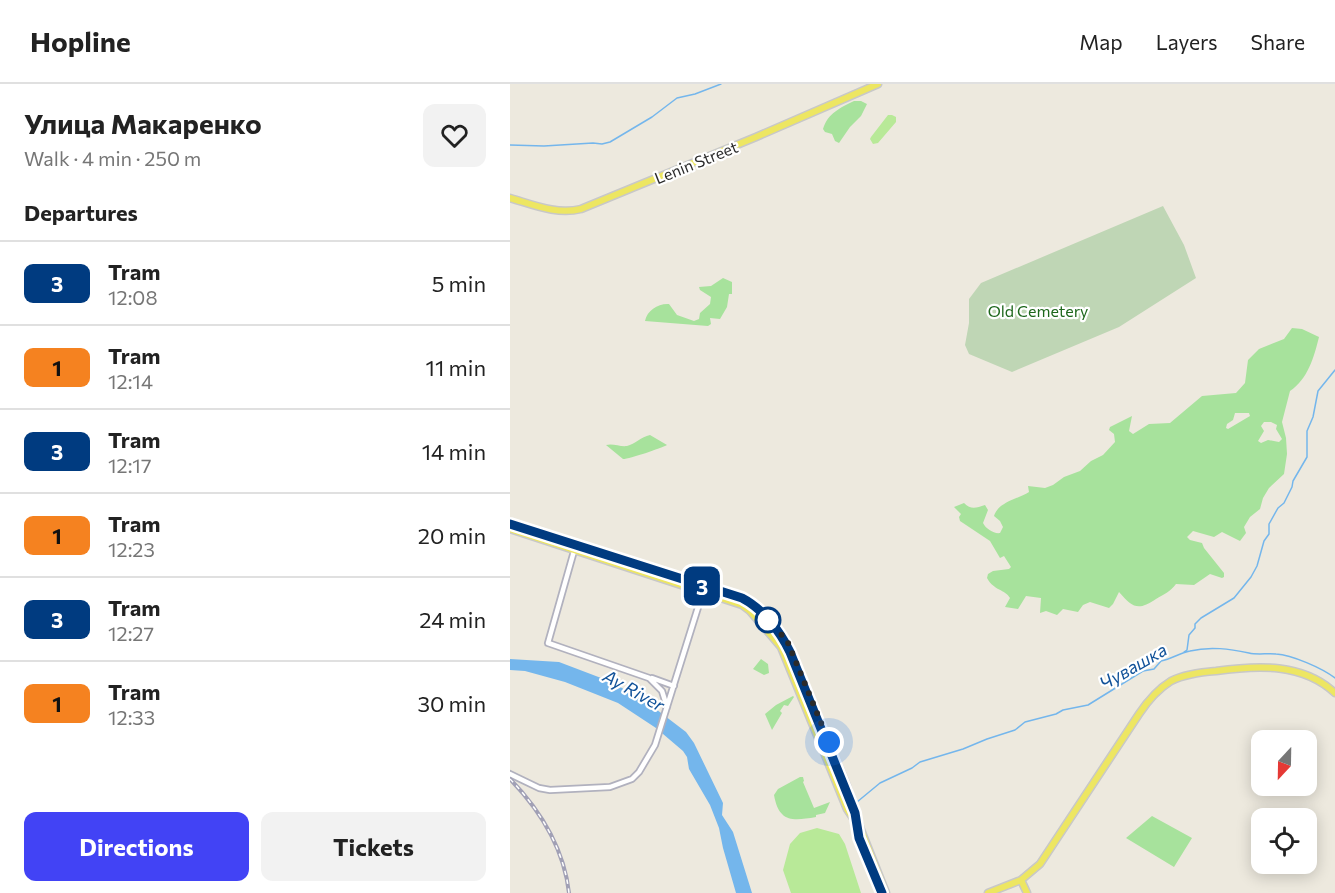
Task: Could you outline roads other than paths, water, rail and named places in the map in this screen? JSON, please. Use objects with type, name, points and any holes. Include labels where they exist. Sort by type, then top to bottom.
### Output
[{"type":"main road","name":"Lenin Street","points":[[510,198],[556,211],[581,209],[878,84]]},
{"type":"main road","points":[[510,522],[742,605],[750,610],[781,647],[847,810],[861,830]]},
{"type":"main road","points":[[510,530],[705,585],[752,602],[785,637],[847,786],[861,830],[886,893]]},
{"type":"main road","points":[[988,893],[1021,880],[1040,864],[1149,699],[1169,682],[1181,677],[1244,667],[1274,668],[1302,673],[1321,681],[1335,693]]},
{"type":"main road","points":[[1021,880],[1027,893]]},
{"type":"street","points":[[575,547],[548,643],[674,686]]},
{"type":"street","points":[[510,774],[539,788],[550,790],[610,788],[632,779],[639,772],[655,745],[705,585]]},
{"type":"street","points":[[649,678],[662,691],[666,709]]},
{"type":"water","points":[[510,659],[559,662],[609,681],[644,700],[686,732],[694,743],[723,803],[722,815],[733,832],[752,893],[736,893],[719,828],[710,805],[689,769],[687,757],[683,751],[656,728],[618,703],[565,682],[525,671],[510,670]]},
{"type":"waterway","points":[[510,145],[544,146],[610,142],[652,117],[677,98],[721,84]]},
{"type":"waterway","name":"Чувашка","points":[[1184,652],[1187,650],[1189,635],[1195,628],[1195,624],[1234,598],[1257,566],[1264,541],[1269,534],[1269,524],[1278,508],[1284,503],[1307,457],[1307,431],[1313,417],[1318,391],[1335,370]]},
{"type":"waterway","name":"Чувашка","points":[[857,802],[880,783],[920,762],[1015,730],[1025,722],[1088,705],[1143,671],[1154,669],[1161,661],[1197,649],[1227,649],[1252,654],[1283,655],[1323,670],[1335,678]]},
{"type":"tram line","points":[[510,524],[742,598],[764,614],[790,652],[855,813],[859,838],[882,893]]},
{"type":"tram line","name":"3","points":[[510,524],[742,598],[761,612],[783,638],[790,652],[855,813],[859,838],[882,893]]},
{"type":"railway","points":[[510,779],[541,817],[549,831],[562,861],[569,893]]},
{"type":"park label","name":"Old Cemetery","points":[[1038,310]]},
{"type":"water label","name":"Ay River","points":[[634,690]]}]
